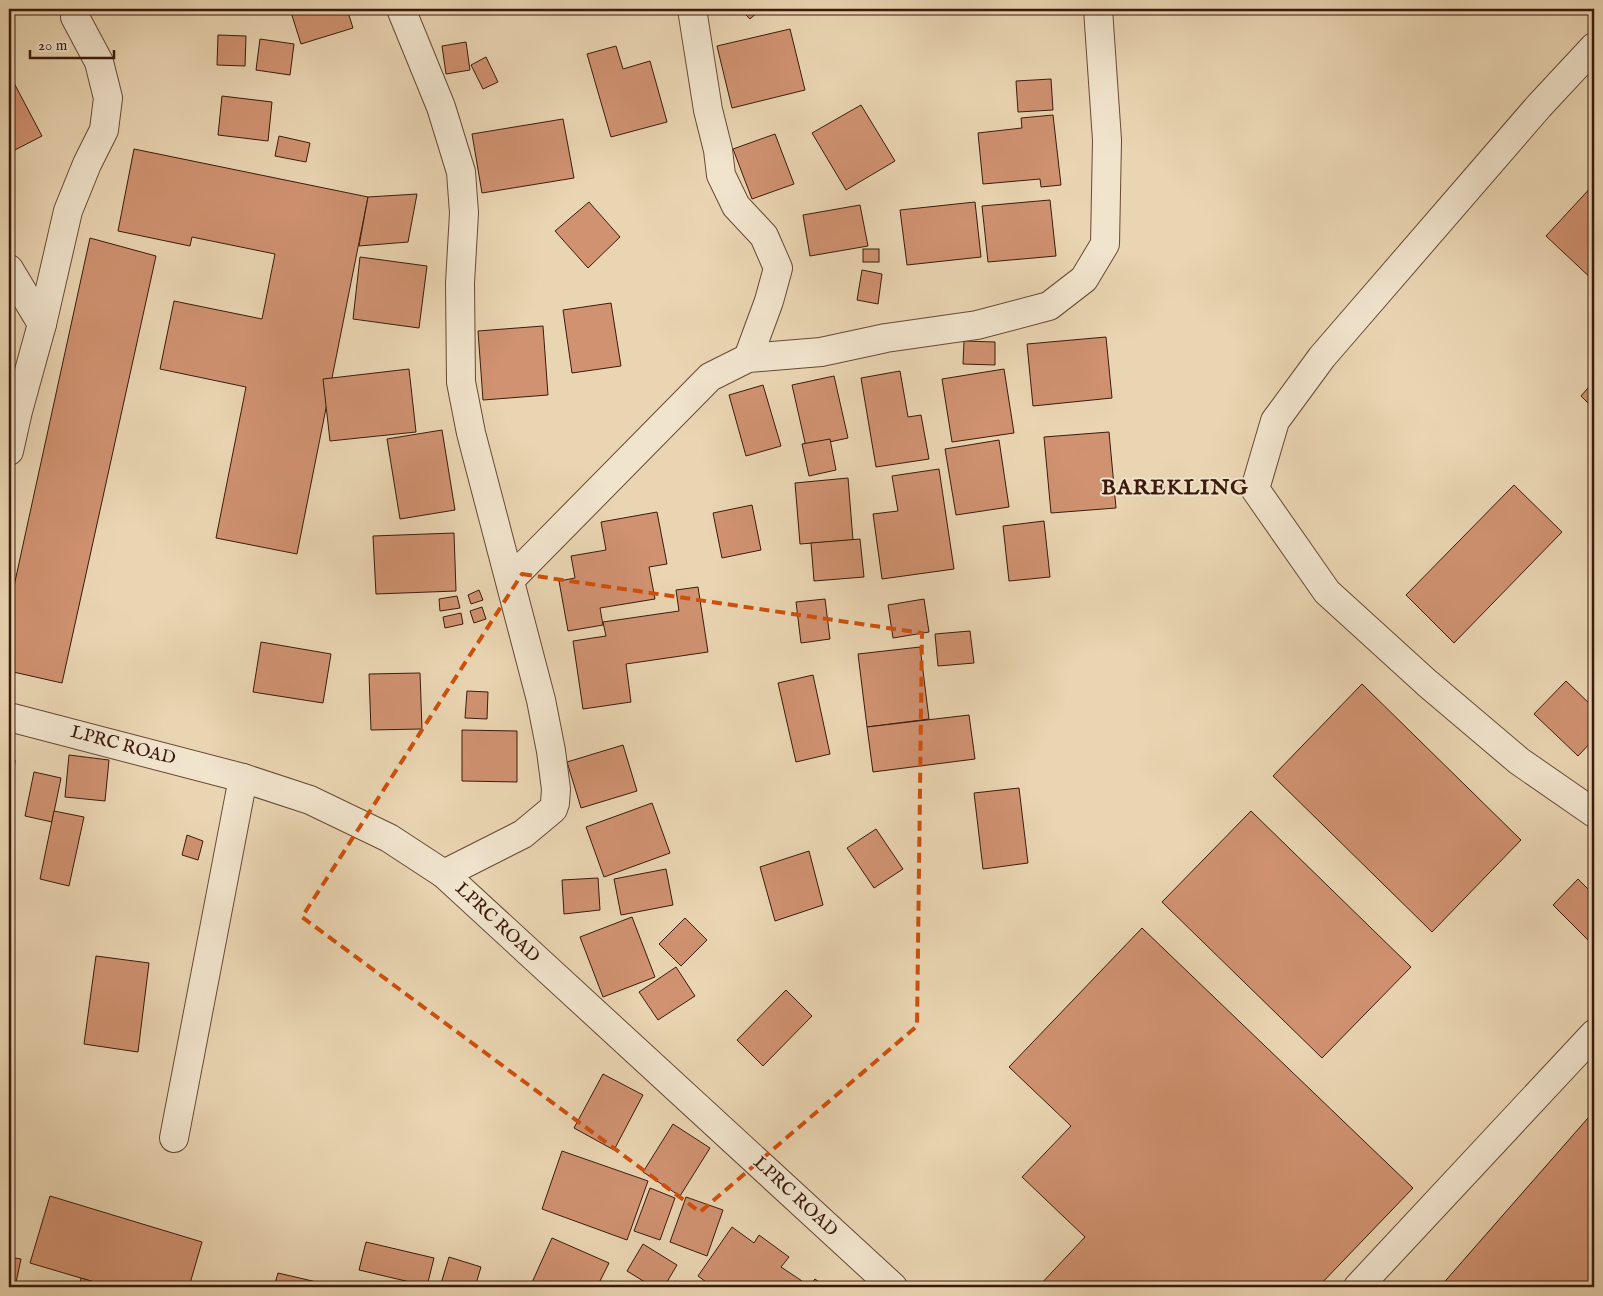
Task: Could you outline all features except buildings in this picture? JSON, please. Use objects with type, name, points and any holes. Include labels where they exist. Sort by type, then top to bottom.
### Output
[{"type":"street","points":[[401,9],[441,107],[460,172],[464,213],[460,283],[461,382],[471,433],[540,700],[551,752],[556,789],[553,809],[523,834],[444,874]]},
{"type":"street","points":[[692,9],[708,110],[718,150],[721,175],[736,206],[764,236],[778,268],[769,301],[748,358]]},
{"type":"street","points":[[510,580],[710,377],[748,358],[821,352],[886,338],[977,325],[1049,306],[1084,279],[1105,244],[1107,140],[1098,9]]},
{"type":"street","points":[[9,451],[42,324],[68,211],[87,164],[104,130],[108,98],[99,62],[75,17]]},
{"type":"street","points":[[1594,47],[1539,106],[1322,357],[1275,421],[1254,489],[1327,592],[1427,683],[1519,761],[1594,813]]},
{"type":"street","points":[[9,269],[42,324]]},
{"type":"street","name":"LPRC ROAD","points":[[9,717],[243,778],[310,800],[388,838],[444,874],[893,1287]]},
{"type":"street","points":[[174,1138],[243,778]]},
{"type":"street","points":[[1358,1287],[1594,1034]]},
{"type":"highlighted area","points":[[522,574],[922,633],[917,1026],[700,1212],[302,917]]},
{"type":"district","name":"BAREKLING","points":[[1175,488]]}]
